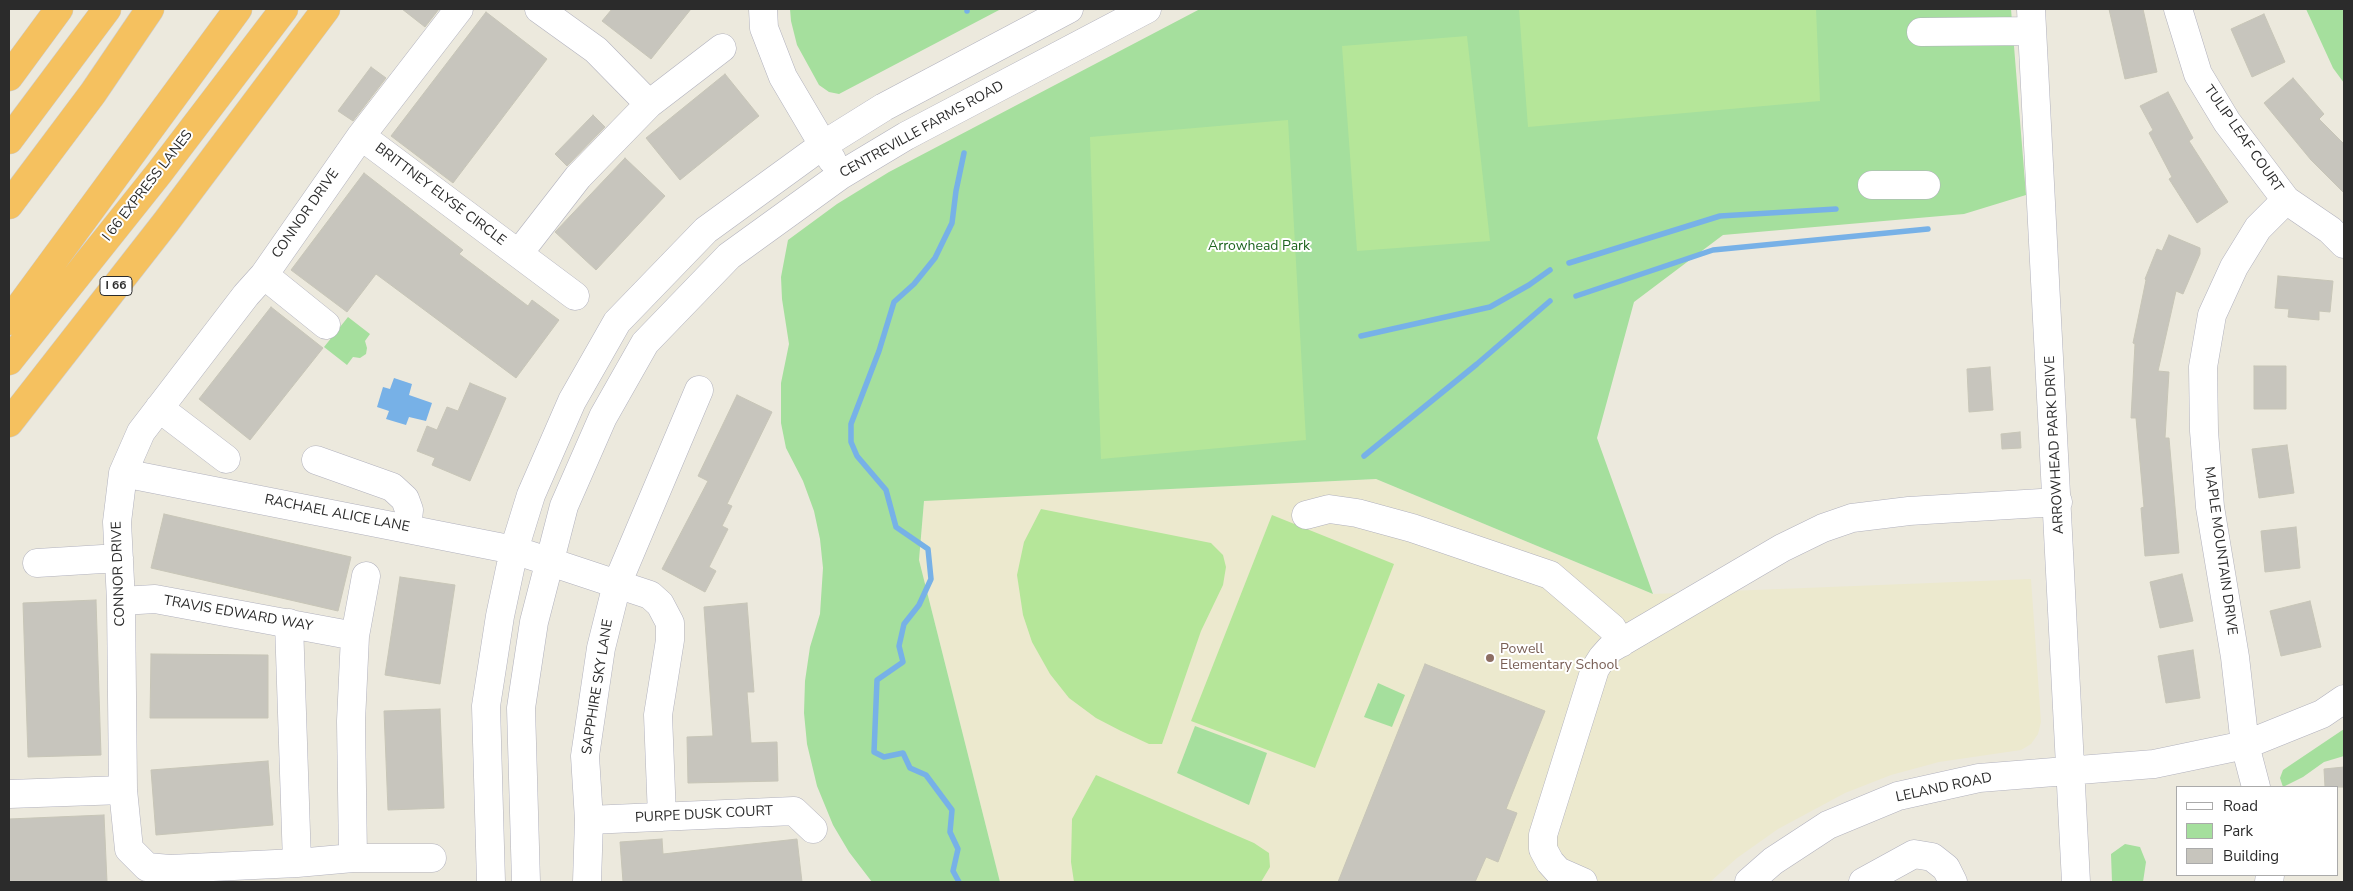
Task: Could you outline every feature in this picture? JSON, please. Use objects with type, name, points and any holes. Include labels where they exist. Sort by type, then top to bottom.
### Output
[{"type":"highway","points":[[9,77],[59,9]]},
{"type":"highway","points":[[9,140],[107,9]]},
{"type":"highway","points":[[9,205],[93,93],[150,9]]},
{"type":"highway","points":[[9,321],[238,9]]},
{"type":"highway","name":"I 66 EXPRESS LANES","points":[[9,361],[159,173],[284,9]]},
{"type":"highway","name":"I 66","points":[[9,423],[326,9]]},
{"type":"highway","points":[[221,148],[342,9]]},
{"type":"street","name":"CONNOR DRIVE","points":[[432,858],[353,858],[297,863],[170,869],[147,867],[129,849],[123,790],[121,601],[117,522],[123,473],[141,432],[246,295],[264,275],[361,136],[459,9]]},
{"type":"street","points":[[539,9],[596,50],[650,104]]},
{"type":"street","points":[[763,9],[764,28],[783,77],[841,175]]},
{"type":"street","points":[[491,882],[486,706],[500,616],[514,550],[531,495],[572,401],[617,322],[706,230],[822,145],[884,107],[1069,9]]},
{"type":"street","name":"CENTREVILLE FARMS ROAD","points":[[526,882],[521,708],[534,622],[564,506],[603,417],[646,343],[729,256],[841,175],[906,136],[1147,9]]},
{"type":"street","name":"TULIP LEAF COURT","points":[[2178,9],[2198,74],[2227,122],[2286,200],[2330,230],[2344,244]]},
{"type":"street","points":[[1921,32],[2032,20]]},
{"type":"street","name":"ARROWHEAD PARK DRIVE","points":[[2032,20],[2072,770],[2076,882]]},
{"type":"street","name":"BRITTNEY ELYSE CIRCLE","points":[[519,253],[578,177],[650,104],[722,48]]},
{"type":"street","name":"BRITTNEY ELYSE CIRCLE","points":[[361,136],[468,218],[519,253],[575,296]]},
{"type":"street","points":[[1872,185],[1926,185]]},
{"type":"street","name":"MAPLE MOUNTAIN DRIVE","points":[[2256,786],[2245,745],[2235,657],[2210,507],[2204,432],[2203,367],[2212,315],[2234,267],[2258,228],[2286,200]]},
{"type":"street","points":[[264,275],[326,325]]},
{"type":"street","name":"SAPPHIRE SKY LANE","points":[[587,882],[589,820],[585,756],[601,648],[617,584],[699,390]]},
{"type":"street","points":[[159,408],[226,459]]},
{"type":"street","points":[[316,460],[392,487],[405,499],[409,510],[407,528]]},
{"type":"street","name":"RACHAEL ALICE LANE","points":[[123,473],[340,514],[514,550],[650,595],[660,604],[670,623],[670,640],[658,714],[662,817]]},
{"type":"street","points":[[340,514],[352,473]]},
{"type":"street","points":[[1583,882],[1558,871],[1550,862],[1543,849],[1543,835],[1595,669],[1602,658],[1621,643],[1782,548],[1823,528],[1852,518],[1909,511],[2058,502]]},
{"type":"street","points":[[1306,515],[1329,509],[1357,513],[1428,533],[1550,575],[1612,628],[1621,643]]},
{"type":"street","points":[[37,563],[119,558]]},
{"type":"street","points":[[353,858],[351,721],[355,636],[366,576]]},
{"type":"street","name":"TRAVIS EDWARD WAY","points":[[121,601],[155,599],[355,636]]},
{"type":"street","points":[[289,623],[297,863]]},
{"type":"street","name":"LELAND ROAD","points":[[1749,882],[1773,861],[1828,825],[1898,796],[1978,778],[2154,764],[2245,745],[2322,714],[2344,699]]},
{"type":"street","points":[[9,794],[123,790]]},
{"type":"street","name":"PURPE DUSK COURT","points":[[589,820],[800,809]]},
{"type":"street","points":[[1863,882],[1914,854],[1932,857],[1946,868],[1953,882]]},
{"type":"shaded area","name":"Powell Elementary School","points":[[1376,479],[1653,594],[2031,579],[2041,722],[2038,734],[2031,744],[2021,750],[1939,762],[1891,775],[1845,793],[1778,829],[1737,858],[1710,882],[1000,882],[919,560],[924,500]]},
{"type":"green space","points":[[790,9],[1001,9],[839,94],[829,92],[819,85],[797,45]]},
{"type":"green space","name":"Arrowhead Park","points":[[1200,9],[2011,9],[2026,195],[1964,214],[1723,235],[1634,302],[1597,438],[1653,594],[1376,479],[924,501],[919,560],[1000,882],[872,882],[849,852],[833,825],[817,786],[807,744],[804,713],[805,681],[810,647],[820,614],[823,568],[820,539],[814,511],[803,481],[786,448],[781,423],[781,383],[789,344],[782,299],[781,277],[788,240],[837,204],[889,172]]},
{"type":"green space","points":[[1519,9],[1816,9],[1820,101],[1528,127]]},
{"type":"green space","points":[[2306,9],[2344,9],[2344,83],[2333,68]]},
{"type":"green space","points":[[1467,36],[1490,241],[1357,251],[1342,46]]},
{"type":"green space","points":[[1288,120],[1306,440],[1101,459],[1090,137]]},
{"type":"green space","points":[[348,317],[370,334],[365,341],[366,354],[360,358],[353,357],[347,365],[324,347]]},
{"type":"green space","points":[[1041,509],[1211,543],[1223,555],[1226,567],[1223,585],[1201,631],[1162,744],[1149,744],[1121,731],[1096,718],[1069,698],[1050,674],[1032,642],[1023,615],[1017,575],[1024,542]]},
{"type":"green space","points":[[1272,515],[1394,564],[1315,768],[1191,721]]},
{"type":"green space","points":[[1378,683],[1405,695],[1392,727],[1364,717]]},
{"type":"green space","points":[[1195,726],[1267,753],[1249,805],[1177,773]]},
{"type":"green space","points":[[2344,729],[2344,756],[2324,762],[2303,777],[2285,786],[2283,786],[2280,778],[2283,770]]},
{"type":"green space","points":[[1096,775],[1254,843],[1269,853],[1270,867],[1261,882],[1074,882],[1071,862],[1072,819]]},
{"type":"green space","points":[[2125,844],[2140,847],[2146,862],[2143,882],[2112,882],[2111,854]]},
{"type":"water","points":[[394,378],[412,384],[409,395],[432,403],[426,421],[409,417],[406,425],[386,419],[389,411],[377,407],[383,387],[390,389]]},
{"type":"building","points":[[402,9],[439,9],[425,27]]},
{"type":"building","points":[[612,9],[691,9],[651,59],[602,21]]},
{"type":"building","points":[[2109,9],[2143,9],[2157,72],[2125,79]]},
{"type":"building","points":[[486,12],[547,59],[453,183],[391,136]]},
{"type":"building","points":[[2264,14],[2285,62],[2252,77],[2231,29]]},
{"type":"building","points":[[371,67],[386,78],[353,121],[338,111]]},
{"type":"building","points":[[725,74],[759,116],[680,180],[646,138]]},
{"type":"building","points":[[2293,78],[2324,114],[2319,119],[2344,144],[2344,193],[2311,160],[2264,103]]},
{"type":"building","points":[[2168,92],[2193,138],[2189,141],[2228,202],[2197,223],[2169,179],[2172,177],[2149,133],[2153,130],[2140,106]]},
{"type":"building","points":[[593,115],[605,127],[567,166],[555,154]]},
{"type":"building","points":[[625,158],[665,196],[596,270],[555,232]]},
{"type":"building","points":[[364,173],[463,250],[459,254],[528,306],[532,300],[559,320],[516,378],[376,274],[347,312],[291,270]]},
{"type":"building","points":[[2169,235],[2200,248],[2200,254],[2183,294],[2176,291],[2158,371],[2169,372],[2165,438],[2169,438],[2179,553],[2145,556],[2141,508],[2144,507],[2136,418],[2131,418],[2135,344],[2133,343],[2145,279],[2157,249],[2162,251]]},
{"type":"building","points":[[2278,276],[2333,281],[2330,312],[2319,311],[2319,320],[2288,317],[2289,309],[2275,308]]},
{"type":"building","points":[[271,307],[323,348],[250,440],[199,399]]},
{"type":"building","points":[[2254,366],[2286,366],[2286,409],[2254,409]]},
{"type":"building","points":[[1990,367],[1993,410],[1969,412],[1967,369]]},
{"type":"building","points":[[470,383],[506,398],[470,481],[432,465],[435,458],[417,451],[427,426],[437,430],[447,407],[458,411]]},
{"type":"building","points":[[737,395],[772,412],[727,504],[732,506],[722,526],[728,529],[709,567],[716,571],[705,592],[662,569],[708,481],[698,476]]},
{"type":"building","points":[[2020,432],[2021,448],[2002,449],[2001,434]]},
{"type":"building","points":[[2287,445],[2294,493],[2259,498],[2252,449]]},
{"type":"building","points":[[164,514],[351,557],[338,611],[151,568]]},
{"type":"building","points":[[2296,527],[2300,568],[2265,572],[2261,531]]},
{"type":"building","points":[[2182,574],[2193,621],[2160,628],[2150,582]]},
{"type":"building","points":[[400,577],[455,585],[440,684],[385,675]]},
{"type":"building","points":[[96,600],[101,755],[28,757],[23,603]]},
{"type":"building","points":[[2310,601],[2321,647],[2281,656],[2270,611]]},
{"type":"building","points":[[747,603],[754,692],[747,692],[751,743],[777,742],[778,781],[688,783],[687,737],[713,736],[704,607]]},
{"type":"building","points":[[2193,650],[2200,698],[2166,703],[2158,656]]},
{"type":"building","points":[[151,654],[268,655],[268,718],[150,718]]},
{"type":"building","points":[[1425,664],[1545,711],[1506,809],[1517,813],[1498,862],[1486,857],[1475,882],[1338,882]]},
{"type":"building","points":[[440,709],[444,808],[388,810],[384,711]]},
{"type":"building","points":[[268,761],[273,825],[156,835],[151,770]]},
{"type":"building","points":[[2344,767],[2344,787],[2325,786],[2324,769]]},
{"type":"building","points":[[104,815],[107,882],[9,882],[9,819]]},
{"type":"building","points":[[662,839],[663,854],[797,839],[802,882],[623,882],[620,842]]},
{"type":"waterway","points":[[959,882],[953,871],[958,849],[950,832],[952,810],[926,775],[910,768],[903,753],[884,757],[874,752],[877,680],[903,662],[899,646],[904,624],[919,605],[931,579],[928,549],[896,527],[886,490],[857,456],[851,442],[851,424],[879,351],[894,302],[914,284],[935,258],[952,223],[964,153]]},
{"type":"waterway","points":[[1569,263],[1720,216],[1836,209]]},
{"type":"waterway","points":[[1576,296],[1713,250],[1928,229]]},
{"type":"waterway","points":[[1361,336],[1490,307],[1529,285],[1550,270]]},
{"type":"waterway","points":[[1364,456],[1477,364],[1550,301]]},
{"type":"place","name":"Powell Elementary School","points":[[1490,658]]}]
